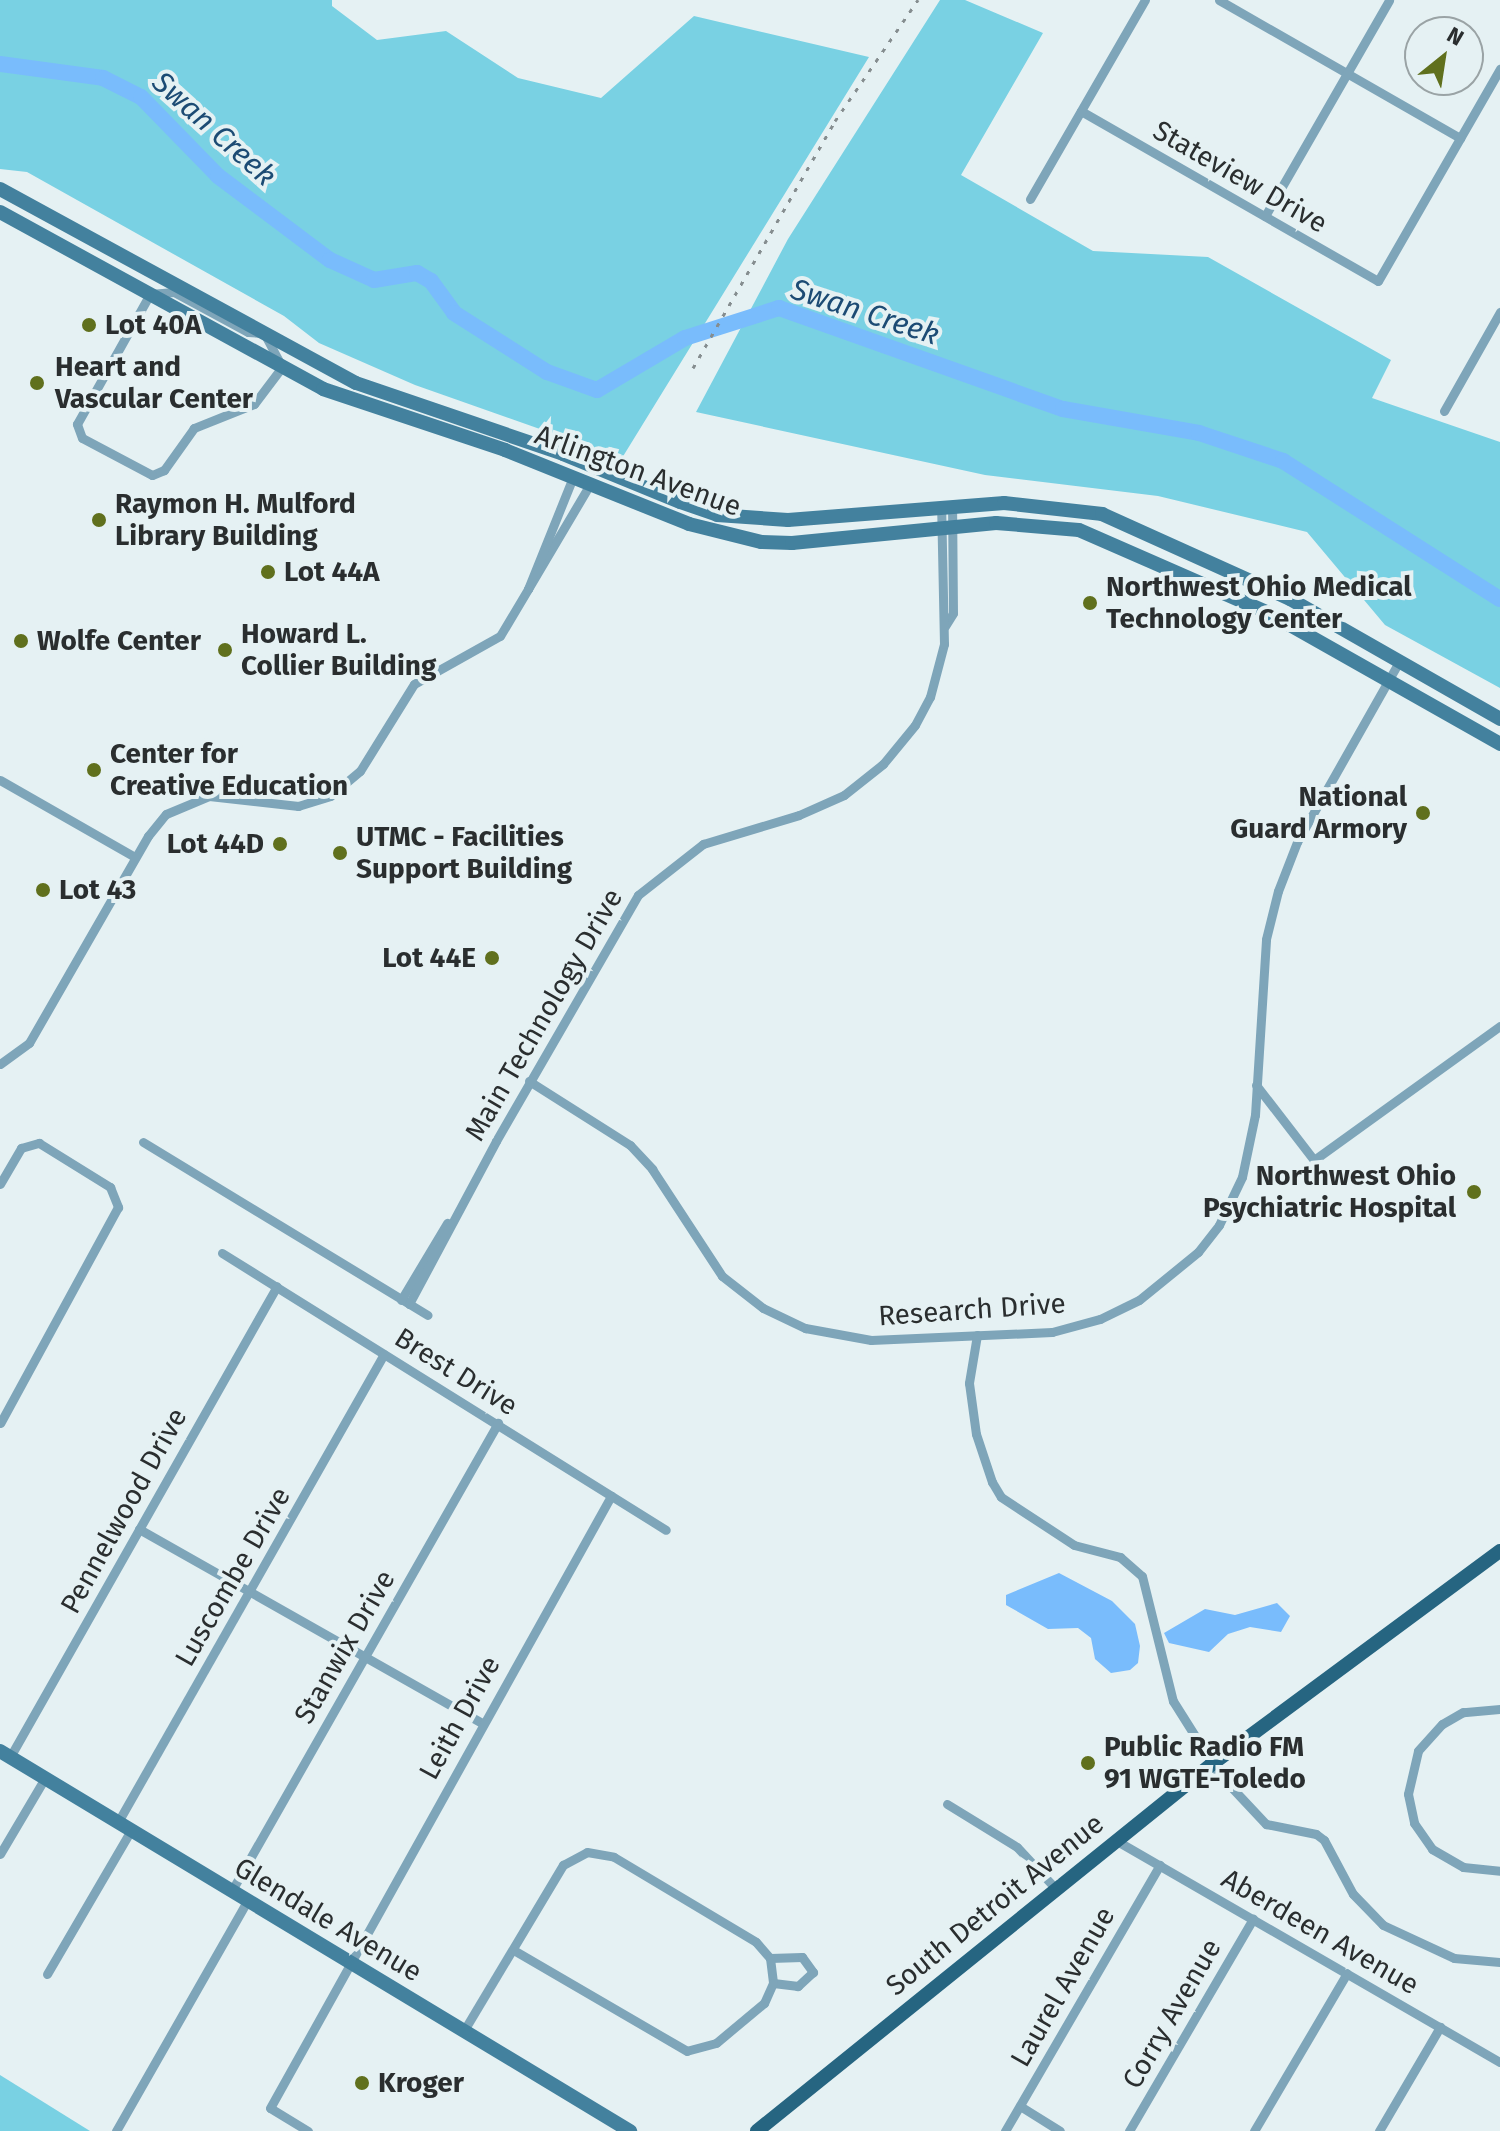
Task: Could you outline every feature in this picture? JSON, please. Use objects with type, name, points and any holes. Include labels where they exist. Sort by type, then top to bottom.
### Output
[{"type":"main road","name":"South Detroit Avenue","points":[[757,2131],[1212,1764],[1500,1551]]},
{"type":"street","points":[[1030,199],[1145,0]]},
{"type":"street","points":[[1219,0],[1460,138],[1500,69]]},
{"type":"street","points":[[1265,216],[1389,0]]},
{"type":"street","name":"Stateview Drive","points":[[1081,111],[1378,281],[1460,138]]},
{"type":"street","name":"Arlington Avenue","points":[[0,189],[356,383],[524,440],[717,515],[788,520],[946,505],[1004,503],[1102,514],[1290,599],[1500,719]]},
{"type":"street","name":"Arlington Avenue","points":[[0,212],[342,397],[573,477],[689,524],[761,542],[947,527],[1037,524],[1102,538],[1267,612],[1499,743]]},
{"type":"street","points":[[174,292],[248,332],[264,333],[282,367],[254,404],[190,431],[159,474],[140,471],[82,438],[77,426],[150,294],[174,292]]},
{"type":"street","points":[[1444,411],[1500,312]]},
{"type":"street","points":[[528,589],[573,477],[592,475],[684,513],[717,515]]},
{"type":"street","points":[[0,1064],[18,1055],[31,1040],[158,822],[191,800],[222,796],[298,806],[338,792],[362,768],[412,686],[435,669],[496,640],[590,484]]},
{"type":"street","name":"Main Technology Drive","points":[[405,1302],[621,919],[660,873],[717,838],[830,803],[895,752],[930,697],[945,626],[940,611],[946,505]]},
{"type":"street","name":"Research Drive","points":[[529,1081],[630,1145],[663,1185],[712,1264],[763,1308],[805,1328],[854,1339],[1052,1332],[1100,1319],[1174,1277],[1205,1244],[1231,1203],[1250,1149],[1264,952],[1278,891],[1297,842],[1400,660]]},
{"type":"street","points":[[0,780],[135,857]]},
{"type":"street","points":[[1256,1085],[1314,1160],[1500,1026]]},
{"type":"street","points":[[143,1142],[427,1315]]},
{"type":"street","points":[[0,1184],[25,1145],[39,1143],[103,1182],[115,1194],[116,1214],[1,1417]]},
{"type":"street","name":"Brest Drive","points":[[222,1253],[666,1530]]},
{"type":"street","name":"Pennelwood Drive","points":[[5,1754],[139,1529],[277,1286]]},
{"type":"street","points":[[977,1335],[969,1383],[976,1434],[992,1482],[1001,1497],[1074,1545],[1120,1557],[1142,1576],[1173,1701],[1212,1764],[1266,1824],[1316,1834],[1324,1840],[1353,1894],[1383,1925],[1454,1958],[1500,1962]]},
{"type":"street","name":"Luscombe Drive","points":[[47,1974],[251,1590],[384,1354]]},
{"type":"street","name":"Stanwix Drive","points":[[231,1892],[498,1423]]},
{"type":"street","name":"Leith Drive","points":[[308,2131],[270,2108],[611,1496]]},
{"type":"street","points":[[139,1529],[482,1723]]},
{"type":"street","points":[[1500,1709],[1463,1712],[1442,1724],[1418,1751],[1408,1794],[1414,1823],[1432,1849],[1463,1867],[1500,1871]]},
{"type":"street","name":"Glendale Avenue","points":[[5,1754],[630,2131]]},
{"type":"street","points":[[0,1854],[45,1778]]},
{"type":"street","points":[[947,1804],[1017,1847],[1056,1889]]},
{"type":"street","name":"Aberdeen Avenue","points":[[1117,1841],[1500,2062]]},
{"type":"street","points":[[463,2032],[515,1951],[563,1865],[587,1852],[614,1857],[768,1954],[805,1958],[813,1972],[798,1986],[773,1983]]},
{"type":"street","name":"Laurel Avenue","points":[[1005,2131],[1160,1865]]},
{"type":"street","points":[[116,2131],[247,1901]]},
{"type":"street","name":"Corry Avenue","points":[[1129,2131],[1253,1919]]},
{"type":"street","points":[[515,1951],[687,2051],[716,2043],[764,2003],[773,1983],[768,1954]]},
{"type":"street","points":[[1254,2131],[1347,1973]]},
{"type":"street","points":[[1379,2131],[1440,2027]]},
{"type":"street","points":[[1020,2106],[1060,2131]]},
{"type":"shaded area","points":[[0,0],[332,0],[332,6],[377,40],[446,31],[518,78],[601,98],[694,16],[869,57],[622,458],[415,385],[319,343],[284,316],[27,172],[0,169]]},
{"type":"shaded area","points":[[940,0],[965,0],[1043,33],[961,175],[1093,251],[1208,257],[1391,360],[1372,398],[1500,442],[1500,688],[1385,625],[1307,532],[1158,496],[985,475],[696,412],[788,239]]},
{"type":"shaded area","points":[[1059,1573],[1112,1601],[1135,1624],[1140,1646],[1138,1663],[1130,1670],[1111,1673],[1095,1659],[1091,1638],[1078,1628],[1048,1629],[1006,1605],[1006,1595]]},
{"type":"shaded area","points":[[1277,1603],[1290,1616],[1281,1632],[1250,1627],[1228,1634],[1209,1652],[1169,1643],[1164,1633],[1205,1609],[1235,1615]]},
{"type":"shaded area","points":[[0,2075],[90,2131],[0,2131]]},
{"type":"waterway","name":"Swan Creek","points":[[0,64],[103,78],[141,97],[218,176],[330,260],[374,280],[417,273],[431,281],[454,313],[547,372],[597,390],[685,338],[779,308],[1063,409],[1199,433],[1283,461],[1500,599]]},
{"type":"railway","points":[[693,368],[835,121],[918,0]]},
{"type":"place","name":"Lot 40A","points":[[89,325]]},
{"type":"place","name":"Heart and Vascular Center","points":[[37,383]]},
{"type":"place","name":"Raymon H. Mulford Library Building","points":[[99,520]]},
{"type":"place","name":"Lot 44A","points":[[268,572]]},
{"type":"place","name":"Northwest Ohio Medical Technology Center","points":[[1090,603]]},
{"type":"place","name":"Wolfe Center","points":[[21,641]]},
{"type":"place","name":"Howard L. Collier Building","points":[[225,650]]},
{"type":"place","name":"Center for Creative Education","points":[[94,770]]},
{"type":"place","name":"National Guard Armory","points":[[1423,813]]},
{"type":"place","name":"Lot 44D","points":[[280,844]]},
{"type":"place","name":"UTMC - Facilities Support Building","points":[[340,853]]},
{"type":"place","name":"Lot 43","points":[[43,890]]},
{"type":"place","name":"Lot 44E","points":[[492,958]]},
{"type":"place","name":"Northwest Ohio Psychiatric Hospital","points":[[1474,1192]]},
{"type":"place","name":"Public Radio FM 91 WGTE-Toledo","points":[[1088,1763]]},
{"type":"place","name":"Kroger","points":[[362,2083]]}]
